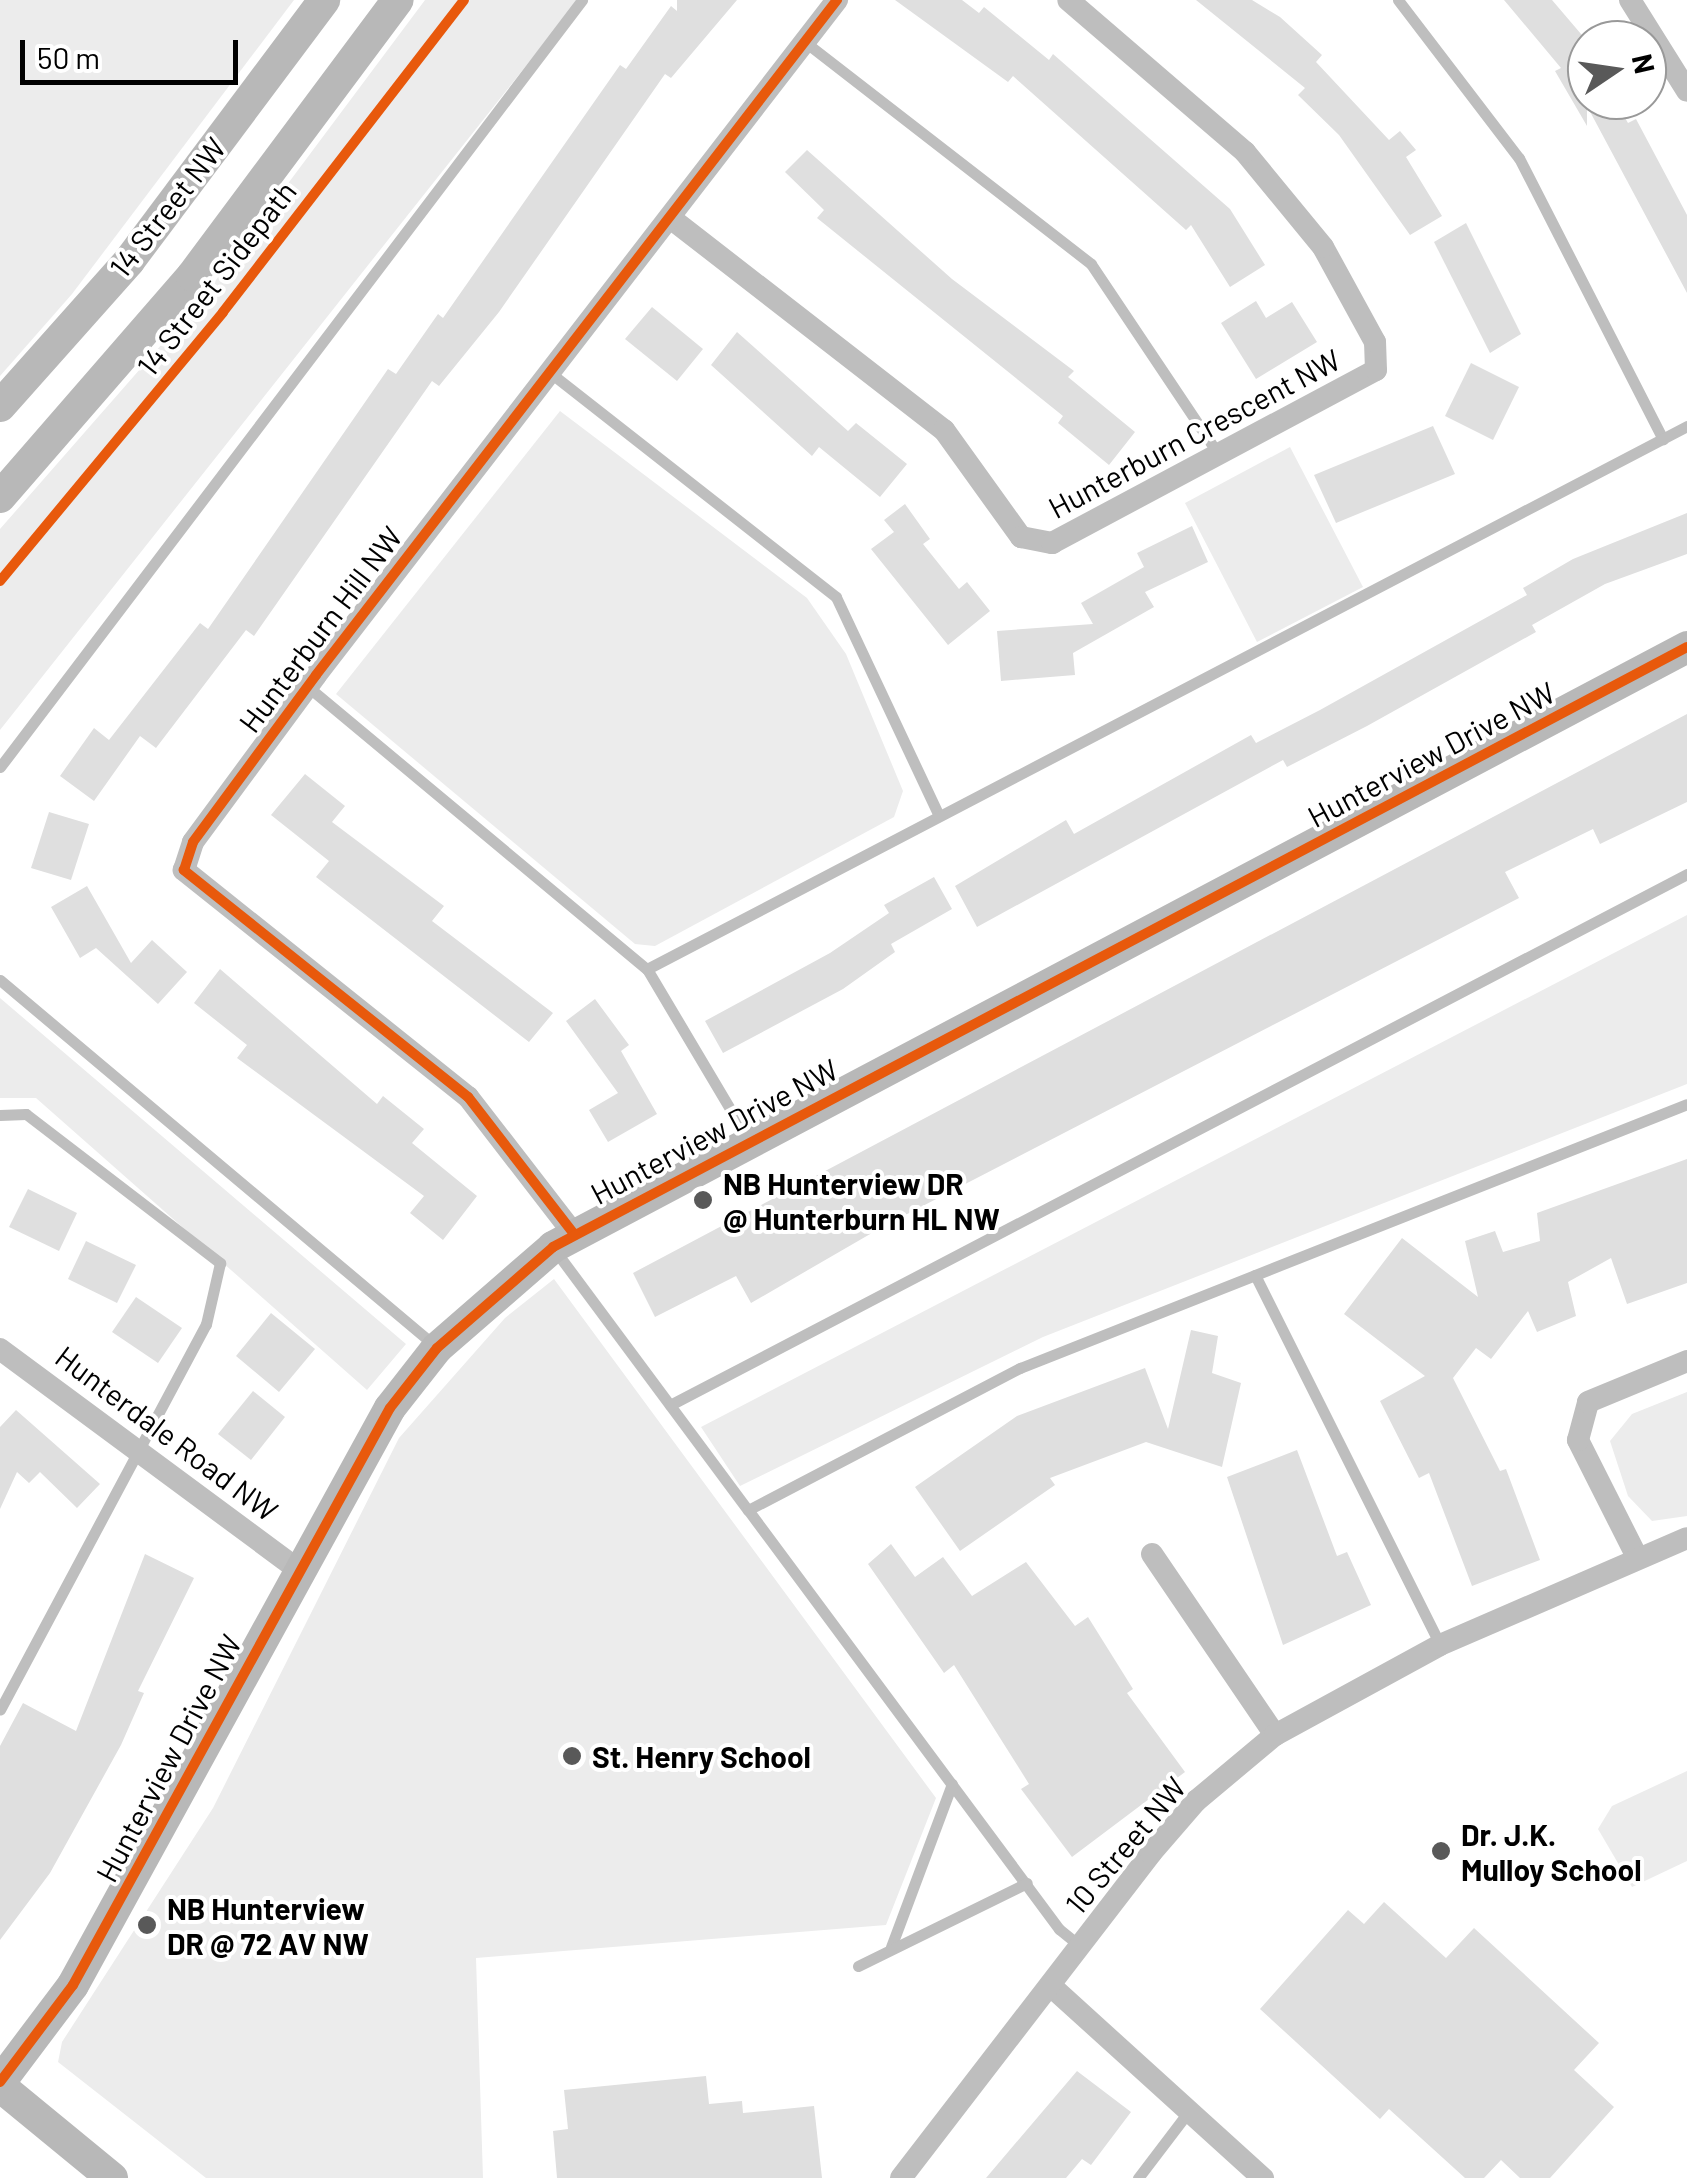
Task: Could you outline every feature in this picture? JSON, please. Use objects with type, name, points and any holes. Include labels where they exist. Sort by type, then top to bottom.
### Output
[{"type":"street","name":"14 Street NW","points":[[0,406],[129,261],[324,0]]},
{"type":"street","name":"14 Street NW","points":[[0,497],[192,276],[398,0]]},
{"type":"street","name":"Hunterburn Hill NW","points":[[563,1241],[468,1098],[184,870],[193,842],[307,686],[547,370],[673,220],[837,0]]},
{"type":"street","name":"Hunterburn Crescent NW","points":[[673,220],[944,430],[1021,536],[1052,543],[1216,452],[1376,370],[1375,342],[1323,247],[1245,152],[1068,0]]},
{"type":"street","points":[[1630,0],[1687,91]]},
{"type":"street","name":"Hunterview Drive NW","points":[[0,2084],[73,1985],[297,1569],[390,1408],[437,1348],[563,1241],[748,1139],[1687,647]]},
{"type":"street","name":"Hunterdale Road NW","points":[[0,1349],[297,1569]]},
{"type":"street","points":[[1636,1557],[1578,1440],[1588,1402],[1687,1361]]},
{"type":"street","name":"10 Street NW","points":[[901,2178],[1196,1801],[1275,1735],[1440,1644],[1687,1538]]},
{"type":"street","points":[[1152,1554],[1275,1735]]},
{"type":"street","points":[[1052,1988],[1263,2178]]},
{"type":"street","points":[[0,2084],[112,2178]]},
{"type":"lane","points":[[0,767],[582,0]]},
{"type":"lane","points":[[1398,0],[1519,158],[1663,439]]},
{"type":"lane","points":[[804,42],[1091,264],[1216,452]]},
{"type":"lane","points":[[547,370],[836,598],[938,814]]},
{"type":"lane","points":[[647,968],[1687,426]]},
{"type":"lane","points":[[307,686],[647,968],[748,1139]]},
{"type":"lane","points":[[670,1405],[1687,874]]},
{"type":"lane","points":[[0,980],[437,1348]]},
{"type":"lane","points":[[748,1510],[1020,1368],[1687,1104]]},
{"type":"lane","points":[[0,1115],[26,1114],[220,1263],[206,1324],[0,1709]]},
{"type":"lane","points":[[563,1241],[670,1405],[952,1784],[1080,1946]]},
{"type":"lane","points":[[1255,1276],[1440,1644]]},
{"type":"lane","points":[[891,1947],[952,1784]]},
{"type":"lane","points":[[858,1966],[1027,1882]]},
{"type":"lane","points":[[1138,2178],[1189,2111]]},
{"type":"shaded area","points":[[0,0],[294,0],[72,294],[0,376]]},
{"type":"shaded area","points":[[425,0],[578,0],[0,730],[0,529],[204,296]]},
{"type":"shaded area","points":[[560,411],[807,598],[846,654],[903,791],[894,817],[655,946],[635,944],[336,694]]},
{"type":"shaded area","points":[[1290,447],[1363,587],[1257,642],[1185,503]]},
{"type":"shaded area","points":[[1687,915],[1687,1084],[1043,1337],[740,1486],[701,1427]]},
{"type":"shaded area","points":[[0,998],[406,1344],[367,1390],[36,1098],[0,1098]]},
{"type":"shaded area","name":"St. Henry School","points":[[554,1279],[936,1798],[886,1925],[476,1958],[483,2178],[206,2178],[58,2062],[62,2042],[213,1808],[399,1438],[505,1318]]},
{"type":"shaded area","points":[[1687,1392],[1687,1516],[1652,1521],[1628,1496],[1610,1441],[1632,1414]]},
{"type":"shaded area","points":[[1687,1771],[1687,1861],[1632,1887],[1598,1829],[1612,1806]]},
{"type":"building","points":[[677,0],[737,0],[671,78],[665,74],[499,312],[439,386],[432,381],[254,636],[246,630],[156,748],[140,736],[94,801],[60,776],[94,728],[109,740],[200,623],[208,629],[388,369],[396,374],[438,314],[443,318],[620,65],[626,69],[671,6],[677,11]]},
{"type":"building","points":[[895,0],[962,0],[979,13],[984,7],[1049,60],[1053,54],[1230,209],[1265,265],[1230,287],[1191,225],[1186,230],[1013,76],[1008,82]]},
{"type":"building","points":[[1196,0],[1252,0],[1280,17],[1322,55],[1316,62],[1389,140],[1400,131],[1416,150],[1406,157],[1442,216],[1410,235],[1339,135],[1298,95],[1305,88]]},
{"type":"building","points":[[1504,0],[1552,0],[1569,20],[1567,92],[1555,71],[1561,68]]},
{"type":"building","points":[[1594,120],[1637,120],[1687,215],[1687,293]]},
{"type":"building","points":[[807,150],[952,279],[1074,371],[1068,377],[1135,432],[1109,465],[1058,423],[1063,416],[817,218],[824,210],[785,172]]},
{"type":"building","points":[[1466,223],[1521,334],[1490,353],[1434,242]]},
{"type":"building","points":[[1256,301],[1266,318],[1292,302],[1317,342],[1256,379],[1221,323]]},
{"type":"building","points":[[652,307],[703,349],[677,381],[625,339]]},
{"type":"building","points":[[737,332],[848,431],[856,423],[907,464],[880,497],[819,447],[812,456],[711,365]]},
{"type":"building","points":[[1471,363],[1519,387],[1493,440],[1445,416]]},
{"type":"building","points":[[1433,426],[1455,474],[1336,523],[1314,475]]},
{"type":"building","points":[[905,504],[930,539],[923,544],[959,589],[967,582],[990,611],[948,645],[871,549],[894,532],[884,520]]},
{"type":"building","points":[[1687,513],[1687,554],[1605,584],[1532,625],[1536,632],[1367,726],[1287,767],[1283,760],[977,927],[955,886],[1066,820],[1074,834],[1251,735],[1256,743],[1320,710],[1527,595],[1523,588],[1573,559]]},
{"type":"building","points":[[1192,526],[1208,562],[1145,592],[1154,607],[1073,653],[1075,675],[1001,681],[997,631],[1093,624],[1081,603],[1144,567],[1137,553]]},
{"type":"building","points":[[1687,714],[1687,802],[1600,844],[1593,829],[1505,872],[1519,898],[884,1226],[751,1303],[736,1276],[655,1317],[633,1273]]},
{"type":"building","points":[[305,774],[345,806],[332,822],[444,906],[432,921],[553,1013],[529,1042],[316,877],[329,861],[271,815]]},
{"type":"building","points":[[49,812],[89,824],[71,880],[31,868]]},
{"type":"building","points":[[934,877],[952,909],[891,944],[895,952],[843,989],[723,1053],[705,1021],[830,953],[889,913],[884,905]]},
{"type":"building","points":[[87,886],[131,963],[152,940],[187,972],[158,1004],[96,948],[80,958],[51,907]]},
{"type":"building","points":[[220,969],[377,1104],[383,1096],[424,1129],[412,1143],[477,1196],[443,1240],[410,1213],[424,1196],[237,1058],[247,1045],[194,1003]]},
{"type":"building","points":[[595,999],[629,1045],[621,1051],[657,1114],[608,1142],[589,1110],[618,1093],[566,1021]]},
{"type":"building","points":[[1687,1159],[1687,1283],[1627,1304],[1611,1258],[1568,1282],[1576,1316],[1537,1332],[1528,1311],[1491,1359],[1476,1348],[1453,1378],[1500,1471],[1506,1469],[1540,1560],[1472,1586],[1429,1473],[1419,1478],[1380,1401],[1425,1376],[1344,1314],[1402,1238],[1478,1297],[1465,1241],[1495,1231],[1503,1252],[1540,1241],[1537,1213]]},
{"type":"building","points":[[28,1189],[77,1213],[59,1251],[9,1227]]},
{"type":"building","points":[[86,1241],[136,1265],[117,1303],[68,1279]]},
{"type":"building","points":[[136,1297],[182,1328],[158,1363],[112,1332]]},
{"type":"building","points":[[271,1313],[315,1349],[279,1392],[236,1356]]},
{"type":"building","points":[[1191,1330],[1218,1336],[1212,1373],[1241,1383],[1222,1467],[1146,1442],[1050,1478],[1055,1485],[960,1551],[915,1487],[1017,1416],[1145,1368],[1168,1429]]},
{"type":"building","points":[[253,1391],[285,1417],[251,1460],[218,1434]]},
{"type":"building","points":[[16,1410],[100,1484],[77,1508],[40,1472],[29,1483],[17,1472],[0,1509],[0,1427]]},
{"type":"building","points":[[1297,1450],[1337,1556],[1347,1552],[1371,1605],[1283,1645],[1227,1477]]},
{"type":"building","points":[[891,1544],[915,1577],[943,1557],[972,1596],[1026,1562],[1075,1626],[1088,1617],[1133,1689],[1127,1693],[1185,1772],[1072,1857],[1021,1789],[1029,1784],[954,1665],[944,1673],[868,1564]]},
{"type":"building","points":[[145,1554],[194,1578],[138,1691],[144,1693],[121,1745],[50,1873],[0,1940],[0,1746],[23,1703],[76,1731]]},
{"type":"building","points":[[1384,1902],[1446,1958],[1474,1928],[1599,2043],[1574,2070],[1614,2107],[1550,2178],[1520,2178],[1501,2160],[1484,2178],[1465,2178],[1389,2109],[1380,2119],[1260,2009],[1348,1910],[1364,1924]]},
{"type":"building","points":[[1077,2071],[1131,2112],[1091,2165],[1082,2159],[1066,2178],[986,2178]]},
{"type":"building","points":[[706,2076],[709,2104],[742,2101],[743,2113],[814,2106],[822,2178],[557,2178],[553,2131],[568,2129],[564,2090]]},
{"type":"cycle path","name":"14 Street Sidepath","points":[[0,581],[223,312],[464,0]]},
{"type":"cycle path","points":[[574,1234],[468,1097],[184,870],[193,842],[316,675],[837,0]]},
{"type":"cycle path","points":[[0,2082],[73,1985],[390,1408],[437,1348],[553,1247],[1687,647]]},
{"type":"place","name":"NB Hunterview DR @ Hunterburn HL NW","points":[[703,1200]]},
{"type":"place","name":"St. Henry School","points":[[572,1756]]},
{"type":"place","name":"Dr. J.K. Mulloy School","points":[[1441,1851]]},
{"type":"place","name":"NB Hunterview DR @ 72 AV NW","points":[[147,1925]]}]
